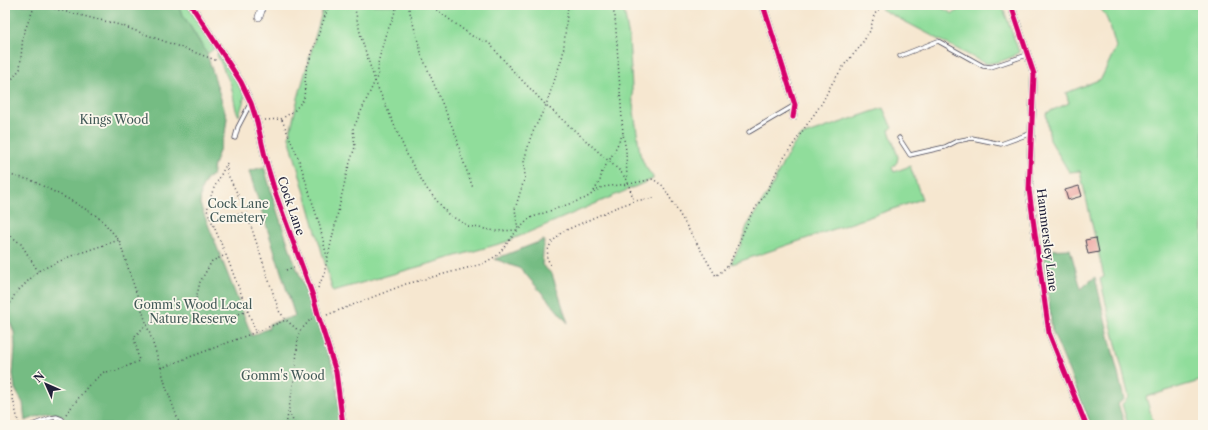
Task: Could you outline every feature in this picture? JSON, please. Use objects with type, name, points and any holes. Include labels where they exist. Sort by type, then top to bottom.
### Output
[{"type":"street","name":"Cock Lane","points":[[191,5],[241,82],[251,103],[276,195],[314,296],[319,318],[336,372],[343,425]]},
{"type":"street","points":[[259,17],[261,11],[260,5]]},
{"type":"street","points":[[763,5],[795,105],[793,117]]},
{"type":"street","name":"Hammersley Lane","points":[[1011,5],[1034,74],[1029,190],[1048,334],[1086,425]]},
{"type":"lane","points":[[900,56],[938,41],[983,66],[991,67],[1027,55]]},
{"type":"lane","points":[[235,138],[238,127],[251,103]]},
{"type":"lane","points":[[749,132],[795,105]]},
{"type":"lane","points":[[899,138],[910,155],[944,147],[957,141],[972,138],[1001,144],[1032,133]]},
{"type":"lane","points":[[32,425],[57,417],[62,419],[65,425]]},
{"type":"path","points":[[5,88],[20,69],[23,35],[35,5]]},
{"type":"path","points":[[39,5],[120,25],[218,61]]},
{"type":"path","points":[[257,122],[260,120],[281,119],[294,111],[304,99],[306,70],[328,5]]},
{"type":"path","points":[[354,5],[375,81],[409,159],[427,189],[448,214],[468,226],[496,231],[518,230]]},
{"type":"path","points":[[408,5],[422,56],[458,138],[460,152],[473,188]]},
{"type":"path","points":[[430,5],[472,36],[489,43],[514,72],[546,105],[609,161],[627,180],[634,201]]},
{"type":"path","points":[[518,230],[515,209],[524,178],[524,161],[531,136],[546,105],[563,55],[568,5]]},
{"type":"path","points":[[611,5],[614,16],[623,134],[626,150],[627,180]]},
{"type":"path","points":[[324,316],[406,284],[482,264],[498,255],[518,230],[530,218],[586,198],[602,187],[629,184],[653,179],[663,186],[716,276],[729,265],[752,215],[769,188],[781,162],[822,103],[845,64],[860,48],[870,31],[874,15],[882,5]]},
{"type":"path","points":[[314,296],[324,274],[354,147],[353,129],[378,75],[378,63],[385,36],[397,6]]},
{"type":"path","points":[[281,119],[299,160],[327,259]]},
{"type":"path","points":[[594,192],[600,181],[602,171],[623,134]]},
{"type":"path","points":[[256,332],[207,210],[213,190],[227,163],[228,172],[246,211],[279,311],[286,320],[300,331]]},
{"type":"path","points":[[5,174],[31,180],[72,201],[100,218],[119,240],[166,387],[180,425]]},
{"type":"path","points":[[550,265],[547,257],[548,250],[551,244],[562,232],[615,208],[634,201],[654,198]]},
{"type":"path","points":[[234,216],[246,211]]},
{"type":"path","points":[[5,231],[21,244],[38,271]]},
{"type":"path","points":[[5,314],[16,294],[38,271],[71,256],[119,240]]},
{"type":"path","points":[[191,321],[200,282],[212,261],[226,255]]},
{"type":"path","points":[[62,419],[88,386],[104,372],[116,371],[138,361],[134,337],[146,325],[155,323],[220,320],[248,311]]},
{"type":"path","points":[[286,425],[295,375],[298,337],[300,331],[311,319]]},
{"type":"path","points":[[161,368],[286,320]]},
{"type":"path","points":[[5,364],[19,425]]},
{"type":"path","points":[[289,412],[296,425]]},
{"type":"green space","name":"Kings Wood","points":[[5,5],[177,5],[207,54],[227,118],[225,134],[214,165],[212,176],[207,178],[201,190],[200,204],[252,336],[269,328],[269,324],[295,316],[249,171],[264,167],[294,261],[317,319],[335,374],[342,425],[69,425],[60,415],[55,414],[43,415],[25,421],[23,403],[15,389],[13,374],[15,347],[14,332],[5,313]]},
{"type":"green space","points":[[177,5],[187,5],[215,48],[207,54]]},
{"type":"green space","points":[[324,5],[623,5],[629,38],[633,104],[640,154],[653,179],[506,242],[333,291],[289,137],[298,98]]},
{"type":"green space","points":[[884,5],[936,5],[953,14],[964,5],[1002,5],[1019,52],[1013,57],[992,63],[984,63],[881,9]]},
{"type":"green space","points":[[1098,5],[1203,5],[1203,380],[1146,397],[1154,425],[1128,425],[1122,404],[1129,397],[1100,279],[1104,277],[1080,171],[1069,172],[1050,140],[1046,113],[1069,103],[1066,93],[1101,79],[1116,47],[1107,19]]},
{"type":"green space","points":[[218,53],[245,96],[239,116],[236,110],[231,85],[217,55]]},
{"type":"green space","points":[[883,108],[892,128],[889,130],[898,157],[897,162],[892,168],[894,172],[910,166],[922,199],[732,264],[747,226],[771,188],[793,146],[801,136]]},
{"type":"green space","points":[[544,240],[542,265],[552,274],[568,323],[521,269],[495,259]]},
{"type":"green space","points":[[1070,249],[1081,289],[1095,277],[1124,399],[1118,404],[1125,425],[1091,425],[1052,330],[1043,250]]},
{"type":"building","points":[[1079,186],[1082,196],[1068,200],[1065,190]]},
{"type":"building","points":[[1096,238],[1099,252],[1088,254],[1085,240]]},
{"type":"cycle path","points":[[191,5],[241,82],[251,103],[276,195],[313,296],[336,372],[343,425]]},
{"type":"cycle path","points":[[763,5],[795,105],[793,117]]},
{"type":"cycle path","points":[[1011,5],[1034,74],[1029,190],[1049,333],[1086,425]]},
{"type":"park label","name":"Cock Lane Cemetery","points":[[238,211]]},
{"type":"park label","name":"Gomm's Wood Local Nature Reserve","points":[[193,312]]},
{"type":"park label","name":"Gomm's Wood","points":[[283,376]]}]
